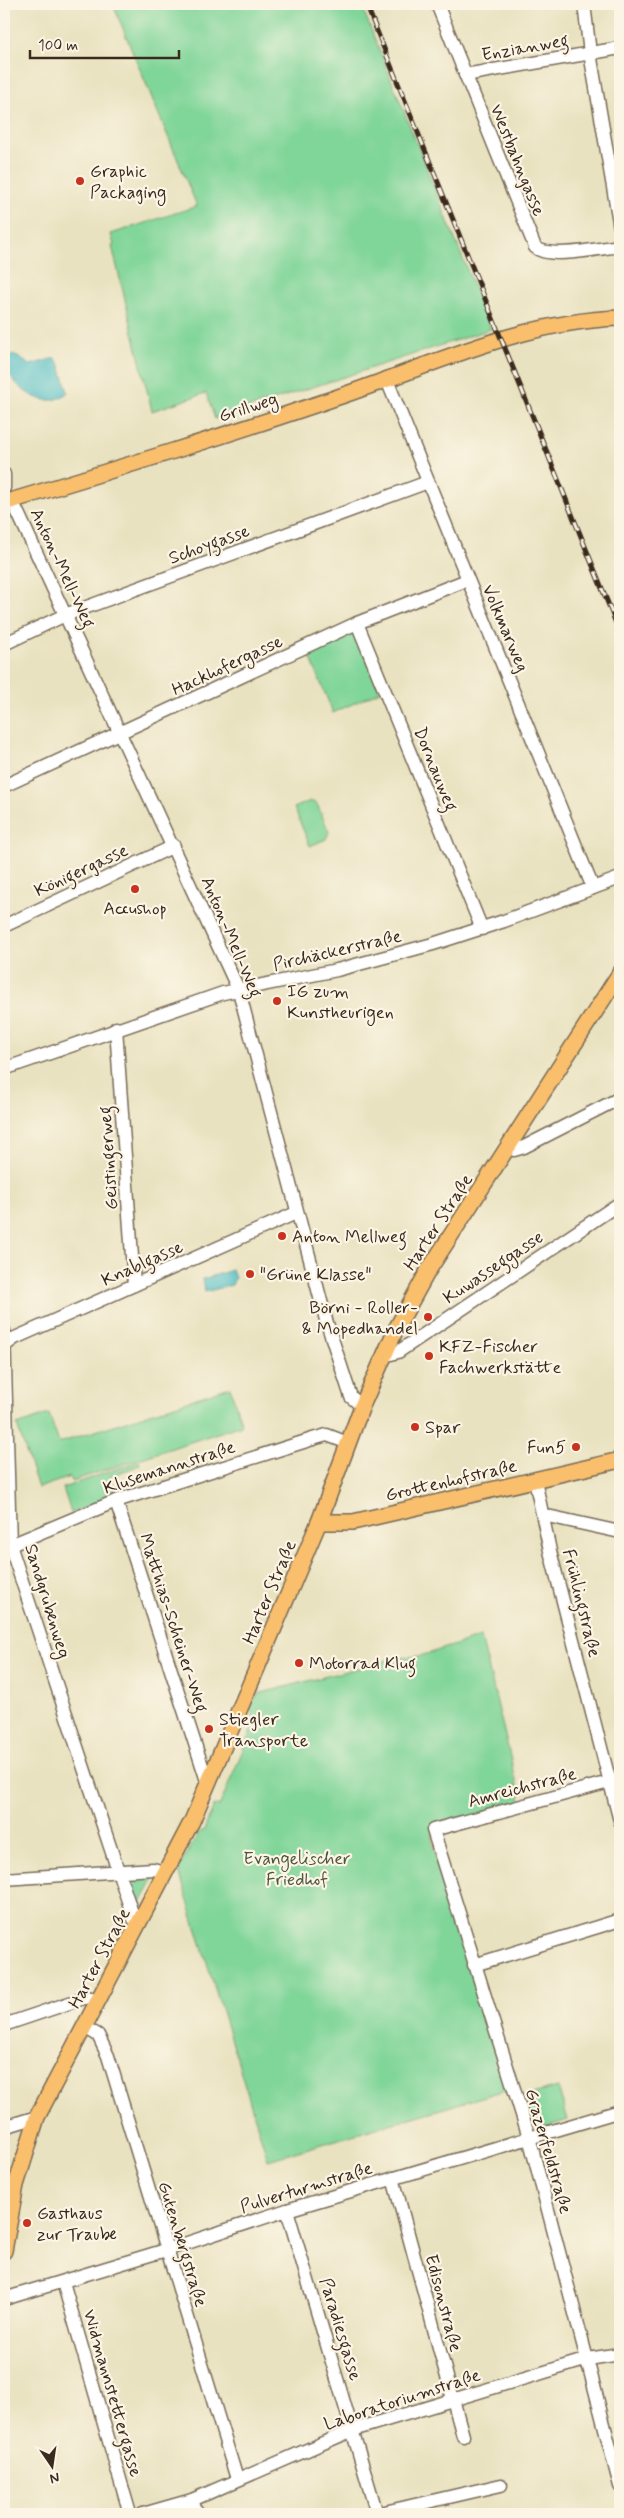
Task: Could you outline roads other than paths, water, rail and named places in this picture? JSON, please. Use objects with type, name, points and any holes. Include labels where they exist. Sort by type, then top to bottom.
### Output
[{"type":"main road","name":"Grillweg","points":[[7,497],[387,380],[502,339],[569,321],[620,318]]},
{"type":"main road","name":"Harter Straße","points":[[4,2251],[16,2185],[37,2117],[166,1872],[208,1784],[319,1522],[362,1406],[384,1356],[428,1271],[620,973]]},
{"type":"main road","name":"Grottenhofstraße","points":[[319,1522],[353,1522],[620,1460]]},
{"type":"street","name":"Westbahngasse","points":[[437,4],[535,247],[540,252],[554,254],[620,246]]},
{"type":"street","points":[[584,4],[590,53],[619,206],[620,228]]},
{"type":"street","name":"Enzianweg","points":[[465,75],[620,48]]},
{"type":"street","name":"Volkmarweg","points":[[387,380],[594,888]]},
{"type":"street","points":[[4,474],[7,497]]},
{"type":"street","name":"Schoygasse","points":[[4,644],[65,615],[428,482]]},
{"type":"street","name":"Anton-Mell-Weg","points":[[7,497],[174,846],[239,990],[296,1213],[351,1397],[362,1406]]},
{"type":"street","name":"Hackhofergasse","points":[[4,786],[357,623],[467,580]]},
{"type":"street","name":"Dornauweg","points":[[357,623],[482,929]]},
{"type":"street","name":"Königergasse","points":[[4,926],[174,846]]},
{"type":"street","name":"Pirchäckerstraße","points":[[4,1069],[116,1028],[223,993],[370,962],[482,929],[620,878]]},
{"type":"street","name":"Geistingerweg","points":[[116,1028],[134,1285]]},
{"type":"street","points":[[509,1148],[514,1150],[524,1148],[620,1098]]},
{"type":"street","name":"Kuwasseggasse","points":[[384,1356],[398,1352],[620,1203]]},
{"type":"street","name":"Knablgasse","points":[[4,1346],[15,1338],[296,1213]]},
{"type":"street","name":"Sandgrubenweg","points":[[4,1331],[7,1547],[134,1921],[138,1926]]},
{"type":"street","name":"Klusemannstraße","points":[[7,1547],[116,1501],[327,1435],[348,1443]]},
{"type":"street","name":"Frühlingstraße","points":[[535,1480],[550,1551],[615,1780],[620,1821]]},
{"type":"street","name":"Matthias-Scheiner-Weg","points":[[116,1501],[208,1784]]},
{"type":"street","points":[[543,1515],[620,1532]]},
{"type":"street","name":"Amreichstraße","points":[[433,1830],[615,1780]]},
{"type":"street","name":"Grazerfeldstraße","points":[[433,1830],[529,2137],[620,2486]]},
{"type":"street","points":[[4,1879],[153,1870],[166,1872]]},
{"type":"street","points":[[474,1965],[620,1920]]},
{"type":"street","points":[[4,2025],[87,1998],[98,2000]]},
{"type":"street","name":"Gutenbergstraße","points":[[84,2027],[98,2035],[108,2056],[237,2479]]},
{"type":"street","name":"Pulverturmstraße","points":[[4,2299],[166,2250],[287,2210],[620,2111]]},
{"type":"street","points":[[4,2127],[37,2117]]},
{"type":"street","name":"Edisonstraße","points":[[393,2178],[463,2436]]},
{"type":"street","name":"Paradiesgasse","points":[[287,2210],[377,2514]]},
{"type":"street","name":"Widmannstettergasse","points":[[63,2282],[130,2514]]},
{"type":"street","name":"Laboratoriumstraße","points":[[143,2514],[192,2500],[353,2430],[588,2359],[620,2354]]},
{"type":"street","points":[[377,2514],[501,2486]]},
{"type":"street","points":[[192,2500],[197,2514]]},
{"type":"water","points":[[9,354],[18,357],[30,365],[55,358],[60,365],[68,392],[59,398],[48,400],[27,393],[18,385],[6,367],[4,357]]},
{"type":"water","points":[[232,1270],[235,1278],[232,1285],[205,1292],[203,1279]]},
{"type":"railway","points":[[366,4],[620,633]]},
{"type":"place","name":"Graphic Packaging","points":[[80,181]]},
{"type":"place","name":"Accushop","points":[[135,889]]},
{"type":"place","name":"IG zum Kunstheurigen","points":[[277,1001]]},
{"type":"place","name":"Anton Mellweg","points":[[282,1236]]},
{"type":"place","name":"\"Grüne Klasse\"","points":[[250,1274]]},
{"type":"place","name":"Börni - Roller- & Mopedhandel","points":[[428,1317]]},
{"type":"place","name":"KFZ-Fischer Fachwerkstätte","points":[[429,1356]]},
{"type":"place","name":"Spar","points":[[415,1427]]},
{"type":"place","name":"Fun5","points":[[576,1447]]},
{"type":"place","name":"Motorrad Klug","points":[[299,1663]]},
{"type":"place","name":"Stiegler Transporte","points":[[209,1729]]},
{"type":"place","name":"Gasthaus zur Traube","points":[[27,2223]]},
{"type":"park label","name":"Evangelischer Friedhof","points":[[297,1868]]}]
